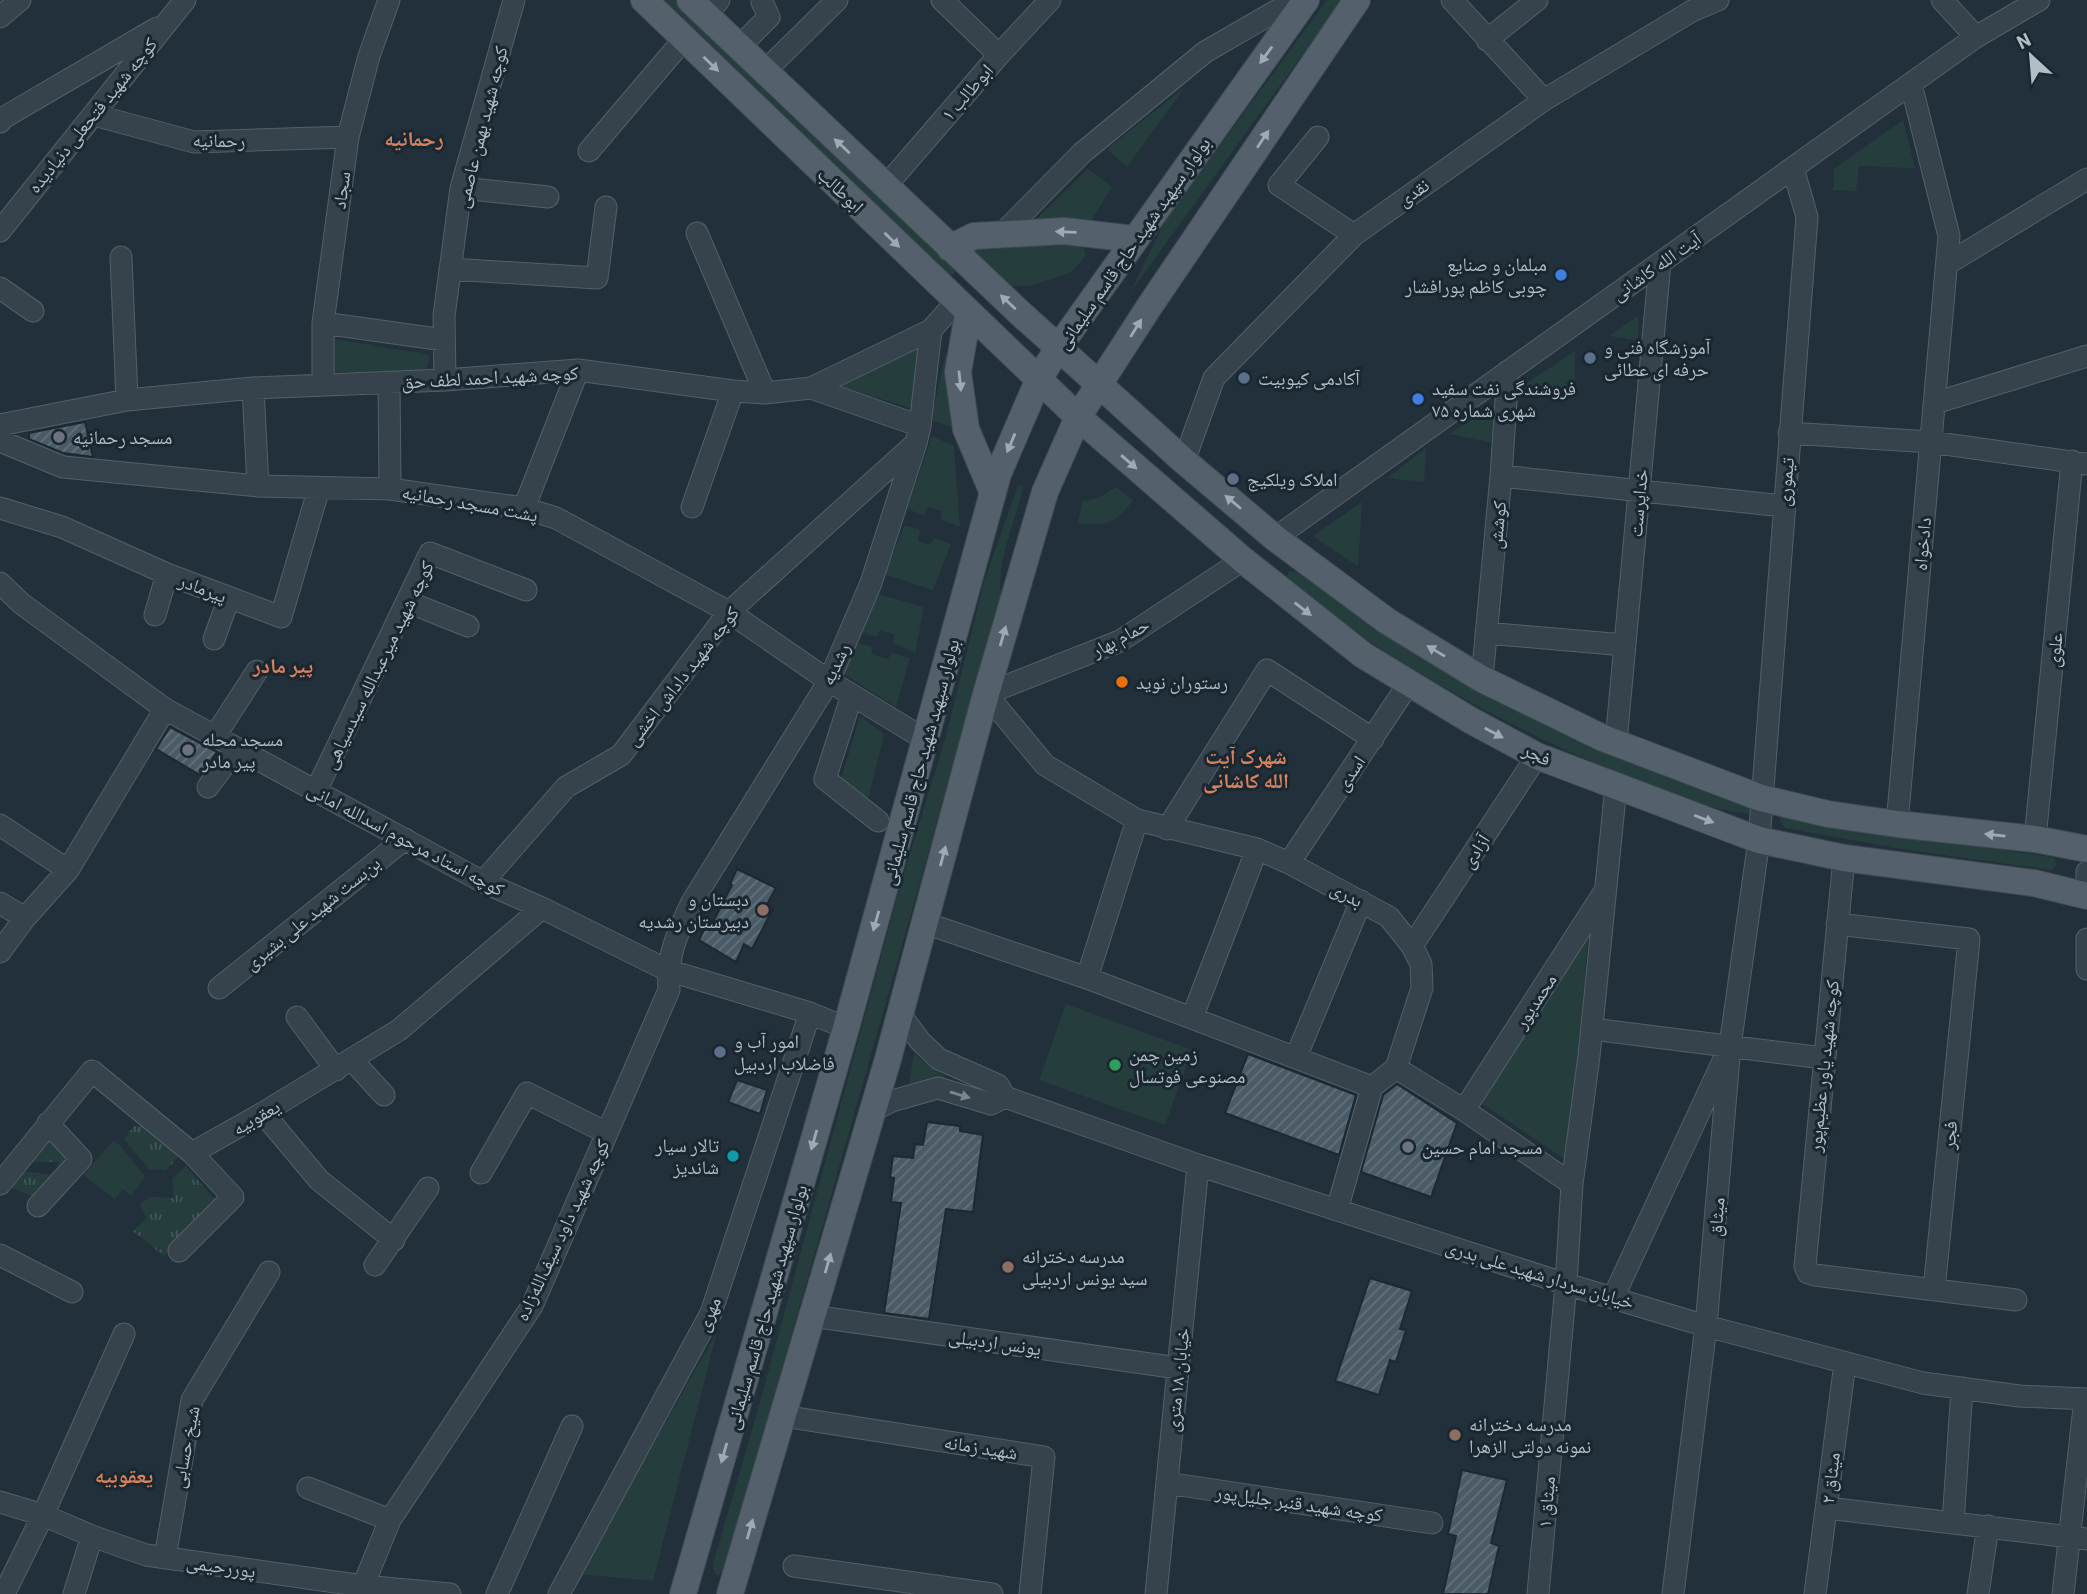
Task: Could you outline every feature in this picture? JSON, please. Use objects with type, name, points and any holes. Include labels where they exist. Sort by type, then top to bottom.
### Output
[{"type":"main road","name":"ابوطالب","points":[[644,0],[1078,417]]},
{"type":"main road","name":"بولوار سپهبد شهید حاج قاسم سلیمانی","points":[[683,1594],[846,1028],[998,474],[1038,381],[1058,348],[1306,0]]},
{"type":"main road","points":[[730,1594],[900,1014],[986,694],[1045,492],[1078,417],[1156,296],[1357,0]]},
{"type":"main road","name":"ابوطالب","points":[[705,5],[739,47],[764,72],[1099,385]]},
{"type":"main road","points":[[950,248],[974,236],[1002,234],[1064,231],[1134,239]]},
{"type":"main road","points":[[962,308],[958,372],[966,429],[993,493]]},
{"type":"main road","points":[[1099,385],[1275,538],[1387,621],[1482,679],[1616,742],[1761,798],[1828,814],[2035,839],[2087,849]]},
{"type":"main road","name":"فجر","points":[[1078,417],[1243,560],[1363,654],[1470,720],[1537,756],[1759,840],[1844,858],[2034,883],[2087,896]]},
{"type":"main road","points":[[1243,560],[1275,538]]},
{"type":"street","points":[[0,17],[20,0]]},
{"type":"street","name":"کوچه شهید فتحعلی دنیادیده","points":[[0,231],[185,0]]},
{"type":"street","name":"سجاد","points":[[323,384],[323,323],[348,138],[369,56],[389,0]]},
{"type":"street","name":"کوچه شهید بهمن عاصمی","points":[[445,380],[444,316],[461,188],[514,0]]},
{"type":"street","points":[[764,72],[837,0]]},
{"type":"street","points":[[942,0],[999,55]]},
{"type":"street","name":"ابوطالب ۱","points":[[886,187],[1050,0]]},
{"type":"street","points":[[1002,234],[1082,153],[1205,52],[1295,0]]},
{"type":"street","points":[[1452,0],[1544,100]]},
{"type":"street","points":[[1487,40],[1537,0]]},
{"type":"street","name":"نقدی","points":[[1184,461],[1214,378],[1354,234],[1544,100],[1692,11],[1718,0]]},
{"type":"street","points":[[1942,0],[1976,37]]},
{"type":"street","name":"آیت الله کاشانی","points":[[1275,538],[1976,37],[2039,0]]},
{"type":"street","points":[[739,47],[769,17],[762,2]]},
{"type":"street","points":[[0,122],[166,23]]},
{"type":"street","points":[[589,151],[685,38]]},
{"type":"street","name":"دادخواه","points":[[1897,824],[1949,236],[1911,84]]},
{"type":"street","name":"رحمانیه","points":[[94,115],[194,142],[348,138]]},
{"type":"street","points":[[1318,137],[1279,185],[1354,234]]},
{"type":"street","name":"تیموری","points":[[1759,840],[1807,217],[1793,168]]},
{"type":"street","points":[[1947,264],[2087,180]]},
{"type":"street","points":[[461,188],[548,197]]},
{"type":"street","points":[[450,269],[597,278],[606,206]]},
{"type":"street","points":[[697,233],[765,393]]},
{"type":"street","points":[[121,257],[127,400]]},
{"type":"street","name":"خداپرست","points":[[1616,742],[1660,263]]},
{"type":"street","points":[[0,288],[33,311]]},
{"type":"street","name":"کوچه شهید احمد لطف حق","points":[[0,425],[127,400],[253,388],[445,380],[578,370],[733,391],[765,393],[811,388],[931,330],[962,308]]},
{"type":"street","points":[[323,323],[444,340]]},
{"type":"street","name":"رشدیه","points":[[667,970],[675,937],[692,902],[830,681],[871,583],[918,434],[931,330]]},
{"type":"street","points":[[1934,403],[2087,356]]},
{"type":"street","points":[[524,508],[578,370]]},
{"type":"street","name":"کوشش","points":[[1482,679],[1508,371]]},
{"type":"street","points":[[389,383],[390,489]]},
{"type":"street","points":[[253,388],[258,486]]},
{"type":"street","points":[[811,388],[918,434]]},
{"type":"street","points":[[692,507],[733,391]]},
{"type":"street","points":[[1789,432],[1931,442],[2080,462]]},
{"type":"street","name":"کوچه شهید داداش اخشی","points":[[483,882],[566,787],[621,755],[729,612],[918,434]]},
{"type":"street","name":"پشت مسجد رحمانیه","points":[[0,441],[63,467],[258,486],[390,489],[524,508],[556,518],[729,612],[830,681],[926,740]]},
{"type":"street","name":"علوی","points":[[2035,839],[2080,462]]},
{"type":"street","points":[[1501,476],[1783,506]]},
{"type":"street","name":"پیرمادر","points":[[0,508],[62,527],[167,574],[281,617],[319,488]]},
{"type":"street","name":"کوچه شهید میرعبدالله سیدسیاهی","points":[[316,791],[430,553],[526,590]]},
{"type":"street","name":"حمام بهار","points":[[986,694],[1120,641],[1243,560]]},
{"type":"street","points":[[155,615],[167,574]]},
{"type":"street","name":"کوچه استاد مرحوم اسدالله امانی","points":[[0,583],[22,604],[165,709],[483,882],[667,970],[810,1013],[846,1028]]},
{"type":"street","points":[[214,639],[229,598]]},
{"type":"street","points":[[408,602],[468,626]]},
{"type":"street","points":[[1486,633],[1625,645]]},
{"type":"street","points":[[1167,828],[1267,670],[1373,738]]},
{"type":"street","points":[[215,736],[257,671]]},
{"type":"street","name":"اسدی","points":[[1289,863],[1409,683]]},
{"type":"street","name":"بدری","points":[[986,694],[1045,765],[1137,820],[1257,849],[1289,863],[1389,917],[1412,946],[1421,964],[1422,988],[1396,1068]]},
{"type":"street","points":[[852,695],[825,779],[878,821]]},
{"type":"street","points":[[0,952],[25,918],[68,870],[165,709]]},
{"type":"street","points":[[208,787],[237,748]]},
{"type":"street","name":"آزادی","points":[[1412,946],[1537,756]]},
{"type":"street","points":[[1566,1284],[1572,1184],[1592,1029],[1616,786]]},
{"type":"street","points":[[1087,978],[1137,820]]},
{"type":"street","points":[[0,825],[68,870]]},
{"type":"street","name":"بن‌بست شهید علی بشیری","points":[[219,988],[405,838]]},
{"type":"street","name":"میثاق","points":[[1673,1594],[1706,1326],[1730,1046],[1759,840]]},
{"type":"street","points":[[1192,1018],[1257,849]]},
{"type":"street","name":"کوچه شهید یاور عظیم‌پور","points":[[1844,858],[1805,1266],[1808,1273],[1934,1290]]},
{"type":"street","points":[[2087,872],[2087,883]]},
{"type":"street","name":"محمدپور","points":[[1464,1110],[1605,891]]},
{"type":"street","points":[[1296,1057],[1361,901]]},
{"type":"street","points":[[0,903],[25,918]]},
{"type":"street","name":"یعقوبیه","points":[[192,1153],[264,1114],[399,1030],[540,910]]},
{"type":"street","points":[[925,923],[1087,978],[1372,1087]]},
{"type":"street","name":"فجر","points":[[1837,924],[1969,939],[1934,1290]]},
{"type":"street","points":[[2087,939],[2087,969]]},
{"type":"street","name":"کوچه شهید داود سیف‌الله‌زاده","points":[[351,1588],[390,1520],[531,1306],[669,990],[667,970]]},
{"type":"street","name":"مهری","points":[[559,1594],[711,1313],[810,1013]]},
{"type":"street","name":"خیابان سردار شهید علی بدری","points":[[900,1014],[920,1041],[939,1059],[998,1085],[1005,1097],[1198,1165],[1566,1284],[1706,1326],[1845,1363],[1923,1383],[2019,1396],[2086,1399]]},
{"type":"street","points":[[297,1017],[344,1065],[384,1095]]},
{"type":"street","points":[[1592,1029],[1823,1058]]},
{"type":"street","points":[[1613,1298],[1730,1046]]},
{"type":"street","points":[[1337,1210],[1372,1087],[1396,1068],[1464,1110],[1572,1184]]},
{"type":"street","points":[[0,1184],[92,1071],[192,1153],[233,1197],[179,1251]]},
{"type":"street","name":"خیابان سردار شهید علی بدری","points":[[872,1111],[892,1101],[938,1088],[991,1104],[1005,1097]]},
{"type":"street","points":[[481,1173],[527,1093],[607,1133]]},
{"type":"street","points":[[264,1114],[319,1180],[394,1240]]},
{"type":"street","points":[[38,1206],[81,1159],[48,1123]]},
{"type":"street","name":"خیابان ۱۸ متری","points":[[1156,1594],[1198,1165]]},
{"type":"street","points":[[375,1265],[428,1188]]},
{"type":"street","points":[[0,1255],[72,1292]]},
{"type":"street","name":"شیخ حسابی","points":[[165,1558],[192,1400],[269,1272]]},
{"type":"street","name":"میثاق ۱","points":[[1538,1594],[1566,1284]]},
{"type":"street","points":[[1934,1290],[2016,1300]]},
{"type":"street","name":"یونس اردبیلی","points":[[812,1316],[1178,1367]]},
{"type":"street","points":[[4,1594],[43,1515],[124,1334]]},
{"type":"street","name":"میثاق ۲","points":[[1815,1594],[1845,1363]]},
{"type":"street","points":[[1953,1522],[1962,1388]]},
{"type":"street","points":[[2063,1594],[2078,1538],[2086,1399]]},
{"type":"street","name":"شهید زمانه","points":[[783,1416],[1044,1457],[1030,1594]]},
{"type":"street","points":[[497,1594],[572,1426]]},
{"type":"street","name":"کوچه شهید قنبر جلیل‌پور","points":[[1167,1483],[1432,1523]]},
{"type":"street","points":[[308,1488],[390,1520]]},
{"type":"street","name":"پوررحیمی","points":[[0,1502],[43,1515],[146,1555],[351,1588],[450,1594]]},
{"type":"street","points":[[1827,1508],[2078,1538]]},
{"type":"street","points":[[1978,1594],[1988,1526]]},
{"type":"street","points":[[74,1594],[92,1536]]},
{"type":"street","points":[[794,1566],[992,1594]]},
{"type":"green space","points":[[659,0],[674,0],[956,267],[954,274],[949,275],[942,271]]},
{"type":"green space","points":[[1327,0],[1342,0],[1130,293],[1166,219]]},
{"type":"green space","points":[[1184,88],[1127,167],[1107,149]]},
{"type":"green space","points":[[1903,120],[1915,168],[1859,166],[1856,191],[1833,190],[1834,169]]},
{"type":"green space","points":[[1088,169],[1112,187],[1087,227],[1028,227]]},
{"type":"green space","points":[[1056,243],[1082,245],[1086,256],[1070,273],[1030,286],[1008,286],[972,258],[975,248]]},
{"type":"green space","points":[[1638,316],[1638,340],[1609,336]]},
{"type":"green space","points":[[334,339],[430,355],[426,371],[334,372]]},
{"type":"green space","points":[[918,349],[911,408],[833,385]]},
{"type":"green space","points":[[1575,351],[1575,393],[1524,385]]},
{"type":"green space","points":[[946,353],[955,428],[931,420]]},
{"type":"green space","points":[[1494,406],[1491,442],[1449,434]]},
{"type":"green space","points":[[932,436],[954,446],[960,527],[940,519],[942,511],[928,507],[924,515],[907,509]]},
{"type":"green space","points":[[1426,448],[1424,482],[1387,478]]},
{"type":"green space","points":[[1018,485],[1023,486],[1001,568],[1001,596],[725,1570],[718,1575],[714,1573],[713,1564],[762,1395],[899,890],[946,736],[984,582]]},
{"type":"green space","points":[[1116,487],[1133,500],[1121,514],[1103,524],[1078,523],[1082,502],[1100,497]]},
{"type":"green space","points":[[1362,502],[1358,566],[1313,536]]},
{"type":"green space","points":[[905,525],[920,530],[918,541],[930,545],[934,538],[951,544],[933,590],[884,574]]},
{"type":"green space","points":[[1289,571],[1298,572],[1391,639],[1485,694],[1606,753],[1752,806],[1749,813],[1710,807],[1647,784],[1579,756],[1479,706],[1414,670],[1360,634],[1292,584],[1287,576]]},
{"type":"green space","points":[[877,594],[924,607],[915,653],[893,643],[894,634],[880,630],[877,637],[861,632]]},
{"type":"green space","points":[[857,643],[873,647],[871,654],[888,659],[891,653],[910,658],[896,707],[839,671]]},
{"type":"green space","points":[[860,716],[884,734],[866,808],[838,789]]},
{"type":"green space","points":[[1781,813],[2055,858],[2056,865],[2052,870],[1908,850],[1785,828],[1780,820]]},
{"type":"green space","points":[[1589,926],[1569,1162],[1478,1101]]},
{"type":"green space","name":"زمین چمن مصنوعی فوتسال","points":[[1066,1004],[1192,1050],[1165,1125],[1039,1080]]},
{"type":"green space","points":[[914,1054],[945,1077],[909,1083]]},
{"type":"green space","points":[[134,1126],[149,1126],[178,1157],[166,1170],[149,1169],[124,1139]]},
{"type":"green space","points":[[49,1140],[54,1142],[72,1164],[39,1199],[10,1187],[24,1171],[49,1175],[57,1169],[59,1162],[32,1162]]},
{"type":"green space","points":[[113,1141],[120,1145],[145,1177],[131,1196],[123,1189],[115,1199],[83,1175]]},
{"type":"green space","points":[[186,1166],[215,1200],[164,1256],[133,1231],[147,1218],[139,1204],[150,1197],[174,1198],[172,1179]]},
{"type":"green space","points":[[717,1332],[653,1581],[580,1574]]},
{"type":"building","name":"مسجد رحمانیه","points":[[85,422],[93,457],[63,453],[29,439],[29,433]]},
{"type":"building","name":"مسجد محله پیر مادر","points":[[170,727],[217,752],[200,775],[156,749]]},
{"type":"building","points":[[737,869],[776,888],[766,906],[773,909],[752,949],[744,944],[736,962],[699,940],[707,924],[711,926]]},
{"type":"building","points":[[1248,1054],[1356,1095],[1339,1155],[1225,1113]]},
{"type":"building","points":[[737,1080],[767,1090],[760,1114],[728,1102]]},
{"type":"building","name":"مسجد امام حسین","points":[[1397,1084],[1457,1123],[1431,1197],[1361,1172],[1383,1095]]},
{"type":"building","points":[[927,1122],[960,1126],[960,1131],[983,1135],[973,1212],[946,1209],[929,1319],[884,1313],[901,1203],[891,1202],[893,1156],[913,1158],[915,1144],[923,1145]]},
{"type":"building","points":[[1370,1278],[1412,1291],[1400,1329],[1406,1330],[1396,1362],[1390,1360],[1379,1395],[1335,1381]]},
{"type":"building","points":[[1462,1470],[1507,1480],[1491,1543],[1499,1546],[1488,1594],[1443,1594],[1456,1536],[1448,1534]]},
{"type":"place","name":"مبلمان و صنایع چوبی کاظم پورافشار","points":[[1561,275]]},
{"type":"place","name":"آموزشگاه فنی و حرفه ای عطائی","points":[[1590,358]]},
{"type":"place","name":"آکادمی کیوبیت","points":[[1244,378]]},
{"type":"place","name":"فروشندگی نفت سفید شهری شماره ۷۵","points":[[1418,399]]},
{"type":"place","name":"مسجد رحمانیه","points":[[59,437]]},
{"type":"place","name":"املاک ویلکیج","points":[[1233,479]]},
{"type":"place","name":"رستوران نوید","points":[[1122,682]]},
{"type":"place","name":"مسجد محله پیر مادر","points":[[188,750]]},
{"type":"place","name":"دبستان و دبیرستان رشدیه","points":[[763,910]]},
{"type":"place","name":"امور آب و فاضلاب اردبیل","points":[[720,1052]]},
{"type":"place","name":"زمین چمن مصنوعی فوتسال","points":[[1115,1065]]},
{"type":"place","name":"مسجد امام حسین","points":[[1408,1147]]},
{"type":"place","name":"تالار سیار شاندیز","points":[[733,1156]]},
{"type":"place","name":"مدرسه دخترانه سید یونس اردبیلی","points":[[1008,1267]]},
{"type":"place","name":"مدرسه دخترانه نمونه دولتی الزهرا","points":[[1455,1435]]},
{"type":"district","name":"رحمانیه","points":[[414,139]]},
{"type":"district","name":"پیر مادر","points":[[283,666]]},
{"type":"district","name":"شهرک آیت الله کاشانی","points":[[1246,769]]},
{"type":"district","name":"یعقوبیه","points":[[124,1476]]}]
